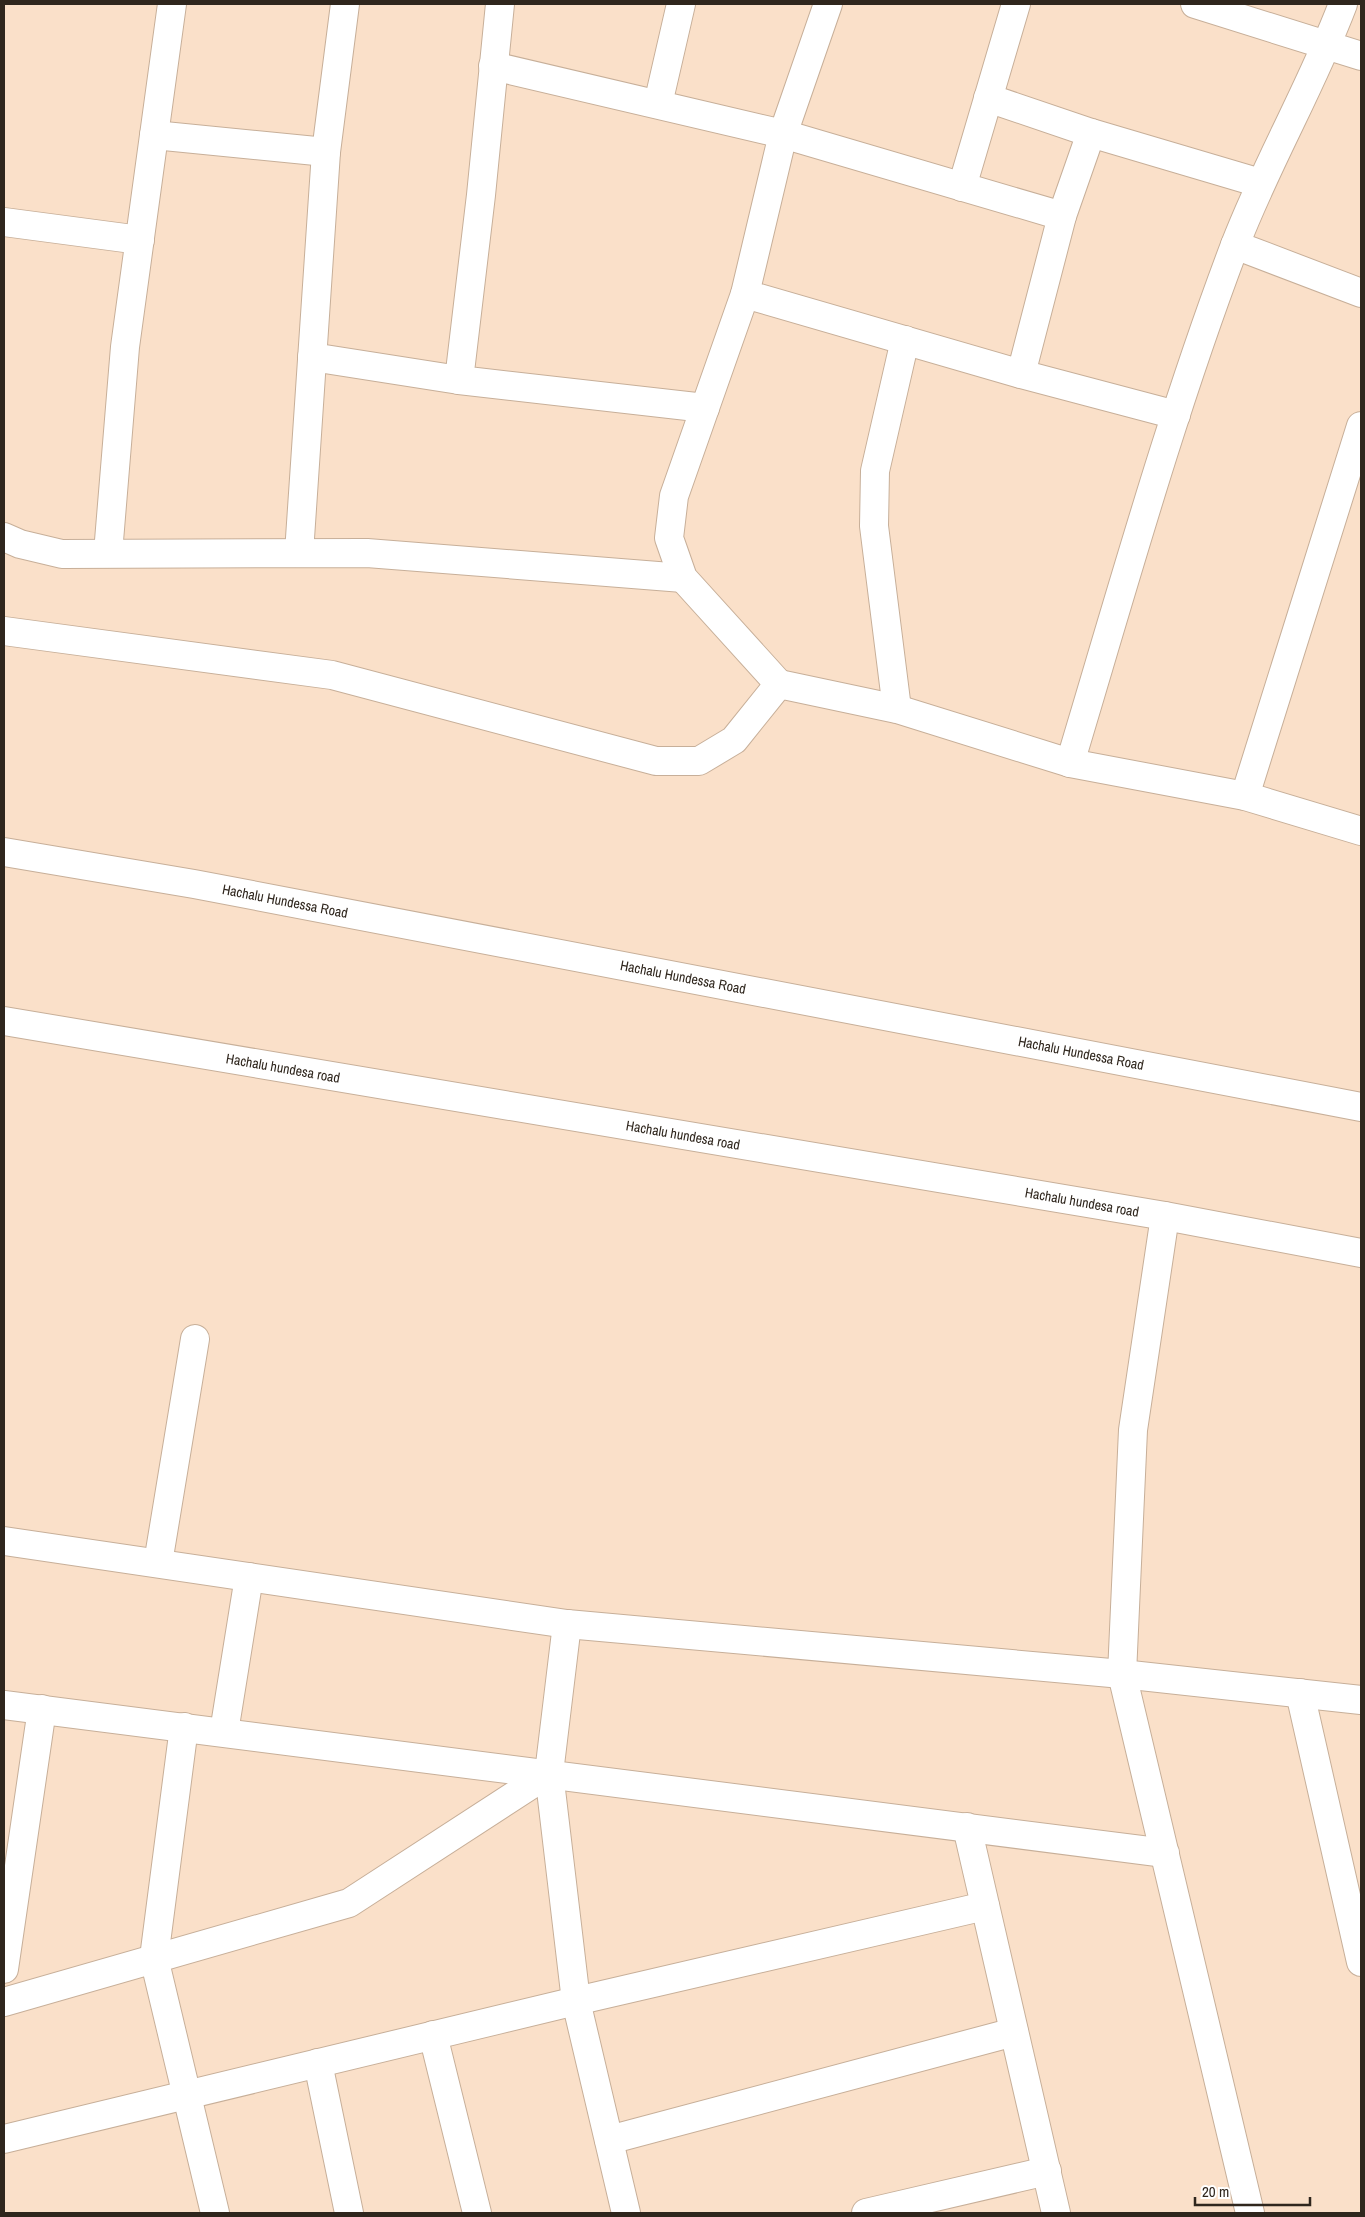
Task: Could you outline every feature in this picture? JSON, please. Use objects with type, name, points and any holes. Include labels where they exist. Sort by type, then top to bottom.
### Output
[{"type":"street","points":[[108,553],[125,347],[172,4]]},
{"type":"street","points":[[299,553],[326,152],[345,4]]},
{"type":"street","points":[[459,380],[500,4]]},
{"type":"street","points":[[658,104],[681,4]]},
{"type":"street","points":[[828,4],[782,134],[745,294],[674,496],[669,538],[683,578],[779,684],[897,709],[1070,763],[1244,796],[1361,831]]},
{"type":"street","points":[[962,187],[1016,4]]},
{"type":"street","points":[[1195,4],[1328,44],[1361,56]]},
{"type":"street","points":[[1070,763],[1176,415],[1235,245],[1260,183],[1328,44],[1343,4]]},
{"type":"street","points":[[493,66],[782,134],[1062,216]]},
{"type":"street","points":[[988,98],[1091,133],[1260,183]]},
{"type":"street","points":[[1021,374],[1062,216],[1091,133]]},
{"type":"street","points":[[154,136],[326,152]]},
{"type":"street","points":[[4,222],[140,240]]},
{"type":"street","points":[[1235,245],[1361,292]]},
{"type":"street","points":[[745,294],[1021,374],[1176,415]]},
{"type":"street","points":[[897,709],[874,526],[875,471],[905,340]]},
{"type":"street","points":[[312,357],[459,380],[705,408]]},
{"type":"street","points":[[1244,796],[1361,426]]},
{"type":"street","points":[[4,537],[20,544],[62,554],[367,553],[683,578]]},
{"type":"street","points":[[4,631],[332,675],[656,762],[699,761],[734,740],[779,684]]},
{"type":"street","name":"Hachalu Hundessa Road","points":[[4,852],[194,884],[1361,1107]]},
{"type":"street","name":"Hachalu hundesa road","points":[[4,1021],[1165,1216],[1361,1253]]},
{"type":"street","points":[[1165,1216],[1133,1430],[1122,1674],[1250,2213]]},
{"type":"street","points":[[158,1563],[195,1339]]},
{"type":"street","points":[[4,1541],[567,1624],[1122,1674],[1361,1700]]},
{"type":"street","points":[[224,1732],[249,1577]]},
{"type":"street","points":[[567,1624],[548,1773],[576,2001],[626,2213]]},
{"type":"street","points":[[1300,1693],[1361,1962]]},
{"type":"street","points":[[4,1705],[1165,1853]]},
{"type":"street","points":[[4,1969],[42,1709]]},
{"type":"street","points":[[184,1728],[154,1958],[215,2213]]},
{"type":"street","points":[[4,2002],[349,1903],[548,1773]]},
{"type":"street","points":[[967,1827],[1056,2213]]},
{"type":"street","points":[[4,2139],[576,2001],[984,1906]]},
{"type":"street","points":[[609,2140],[1014,2032]]},
{"type":"street","points":[[433,2036],[477,2213]]},
{"type":"street","points":[[318,2063],[349,2213]]},
{"type":"street","points":[[866,2213],[1047,2171]]}]
